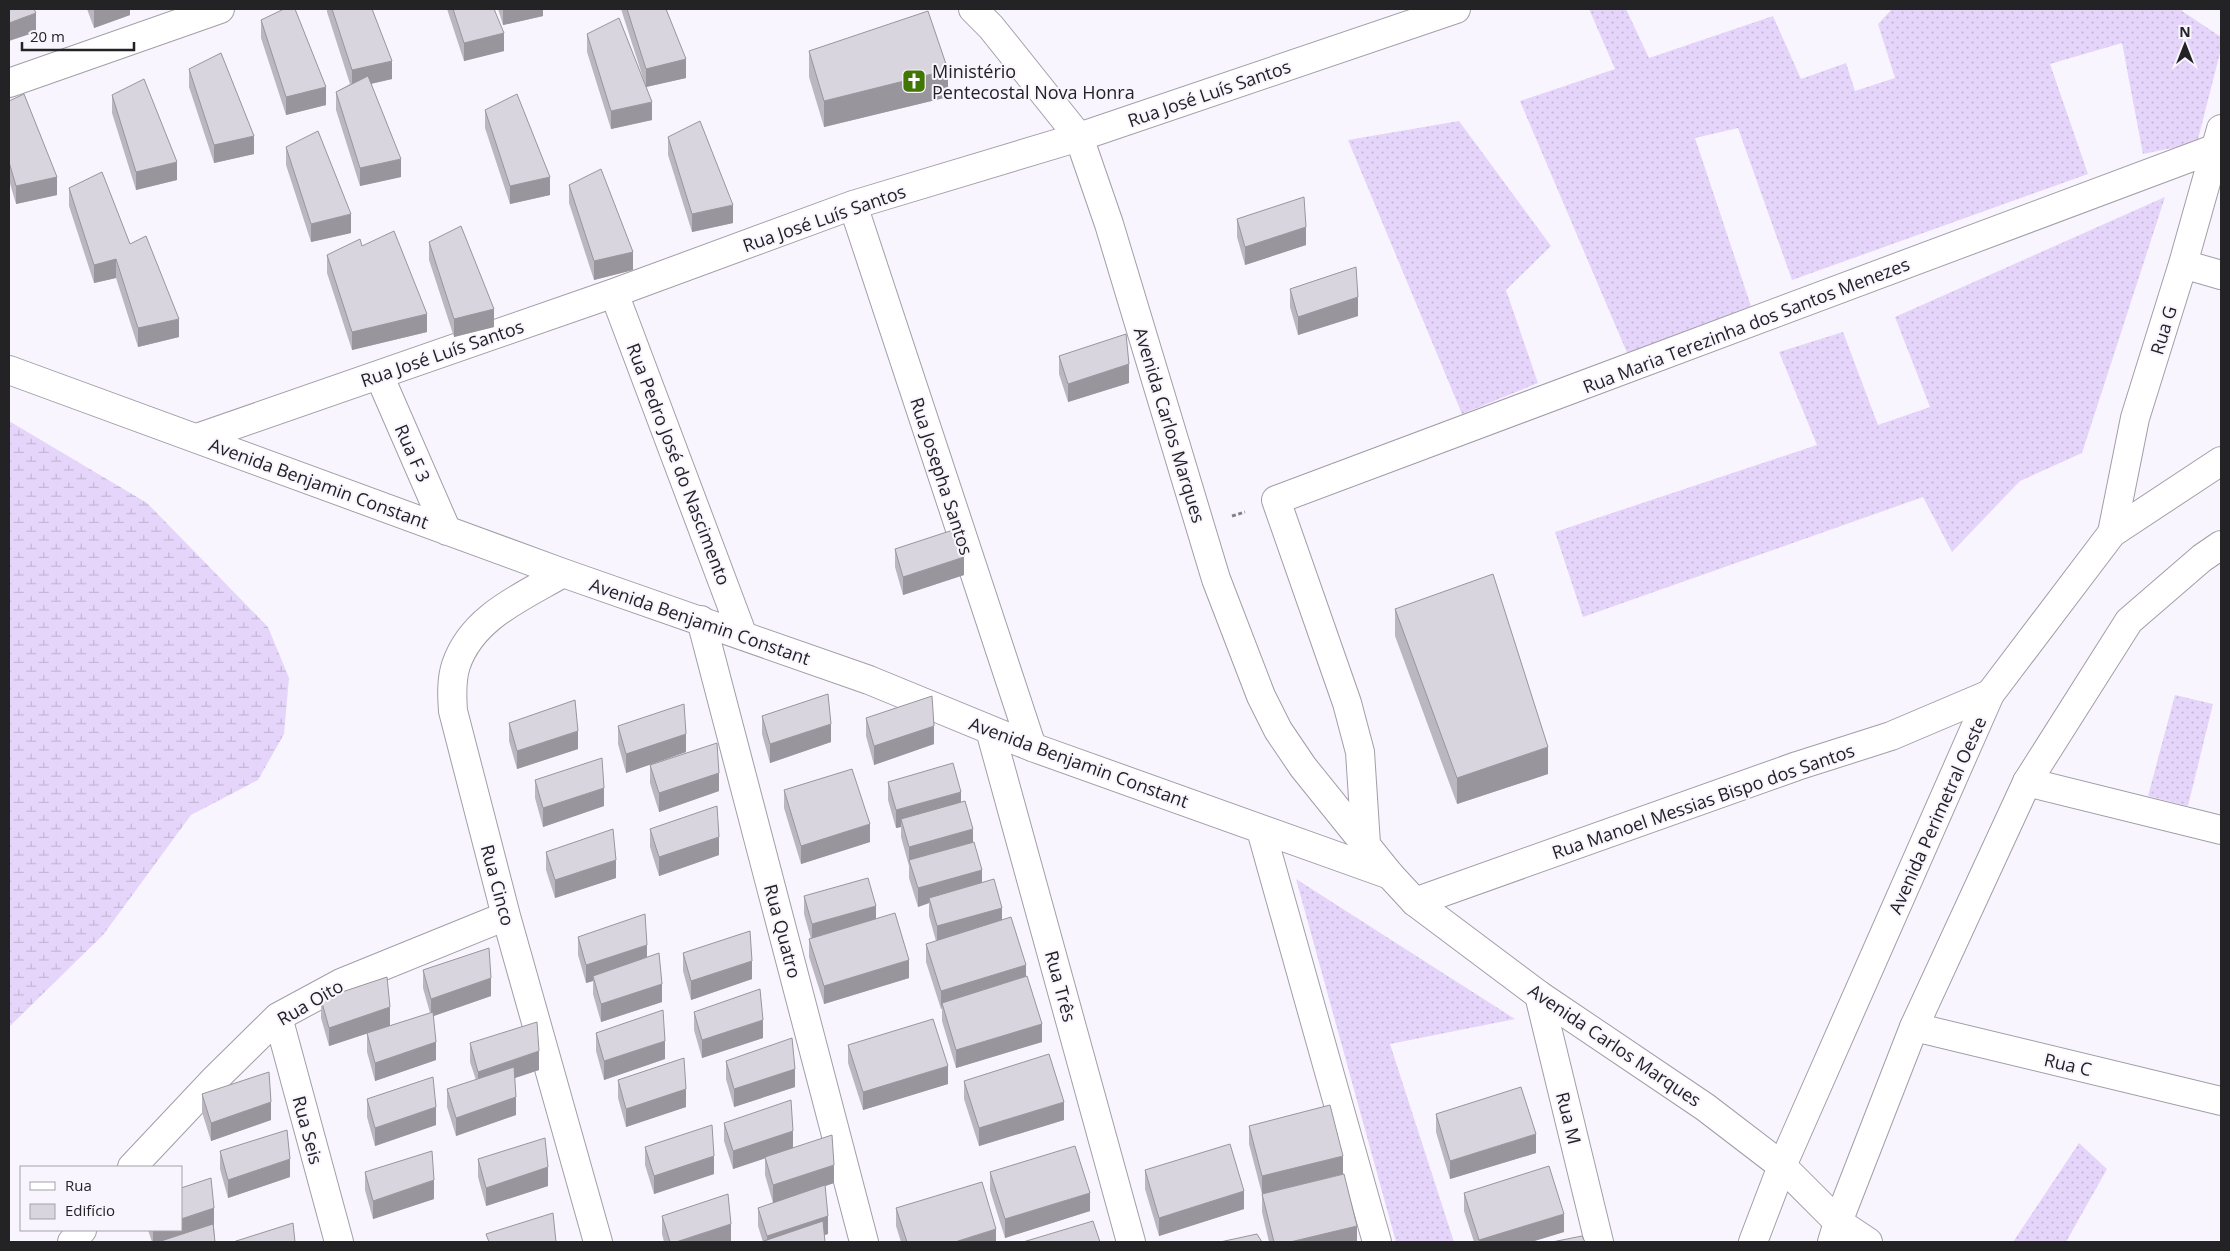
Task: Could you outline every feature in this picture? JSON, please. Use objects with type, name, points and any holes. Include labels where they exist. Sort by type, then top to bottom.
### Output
[{"type":"street","points":[[9,82],[220,9]]},
{"type":"street","name":"Avenida Carlos Marques","points":[[973,9],[991,27],[1079,137],[1109,224],[1216,579],[1261,696],[1278,730],[1303,767],[1390,875],[1415,902],[1539,994],[1705,1107],[1782,1166],[1835,1232],[1868,1242]]},
{"type":"street","name":"Rua José Luís Santos","points":[[196,438],[614,293],[853,205],[1079,137],[1456,9]]},
{"type":"street","name":"Rua G","points":[[2112,533],[2135,418],[2183,264],[2219,139]]},
{"type":"street","name":"Rua Maria Terezinha dos Santos Menezes","points":[[1276,500],[2219,139]]},
{"type":"street","name":"Rua Josepha Santos","points":[[853,205],[1032,746]]},
{"type":"street","points":[[2183,264],[2221,276]]},
{"type":"street","name":"Rua Pedro José do Nascimento","points":[[614,293],[743,636]]},
{"type":"street","name":"Avenida Benjamin Constant","points":[[9,370],[563,573],[869,680],[1032,746],[1390,875]]},
{"type":"street","name":"Rua F 3","points":[[378,375],[447,531]]},
{"type":"street","name":"Avenida Perimetral Oeste","points":[[1753,1242],[1782,1166],[1990,694],[2112,533],[2221,461]]},
{"type":"street","points":[[1276,500],[1348,702],[1360,752],[1366,844]]},
{"type":"street","points":[[1835,1232],[1914,1027],[2027,782],[2129,621],[2215,556]]},
{"type":"street","name":"Rua Cinco","points":[[563,573],[493,614],[478,627],[466,644],[455,666],[452,690],[453,711],[506,916],[598,1242]]},
{"type":"street","name":"Rua Quatro","points":[[701,620],[864,1242]]},
{"type":"street","name":"Rua Manoel Messias Bispo dos Santos","points":[[1415,902],[1797,766],[1891,736],[1990,694]]},
{"type":"street","name":"Rua Três","points":[[990,730],[1131,1242]]},
{"type":"street","points":[[2027,782],[2221,830]]},
{"type":"street","points":[[1261,830],[1378,1242]]},
{"type":"street","name":"Rua Oito","points":[[133,1166],[213,1081],[278,1017],[340,983],[506,916]]},
{"type":"street","name":"Rua M","points":[[1539,994],[1599,1242]]},
{"type":"street","name":"Rua Seis","points":[[278,1017],[338,1242]]},
{"type":"street","name":"Rua C","points":[[1914,1027],[2221,1101]]},
{"type":"street","points":[[72,1242],[81,1231]]},
{"type":"path","points":[[1201,528],[1276,500]]},
{"type":"green space","points":[[1589,9],[1626,9],[1649,58],[1773,16],[1801,79],[1846,63],[1855,91],[1895,78],[1878,24],[1892,9],[2182,9],[2182,11],[2221,37],[2221,49],[2197,143],[2143,154],[2122,43],[2050,64],[2088,174],[1792,280],[1738,128],[1695,138],[1751,306],[1628,355],[1520,101],[1615,69]]},
{"type":"green space","points":[[1459,121],[1551,246],[1506,290],[1538,383],[1462,414],[1348,140]]},
{"type":"green space","points":[[2165,197],[2082,453],[2020,481],[1952,552],[1923,497],[1583,617],[1555,532],[1817,445],[1779,352],[1843,332],[1878,425],[1930,407],[1895,317]]},
{"type":"green space","points":[[9,421],[147,503],[268,627],[289,678],[284,734],[258,780],[191,815],[103,935],[9,1027]]},
{"type":"green space","points":[[2175,695],[2213,704],[2188,806],[2148,796]]},
{"type":"green space","points":[[1296,879],[1515,1019],[1390,1044],[1454,1242],[1396,1242]]},
{"type":"green space","points":[[2079,1143],[2107,1169],[2066,1242],[2013,1242]]},
{"type":"building","points":[[9,9],[34,9],[36,13],[9,23]]},
{"type":"building","points":[[284,9],[295,9],[326,87],[286,97],[261,20]]},
{"type":"building","points":[[332,9],[372,9],[392,61],[352,70]]},
{"type":"building","points":[[453,9],[494,9],[504,33],[464,43]]},
{"type":"building","points":[[627,9],[666,9],[686,59],[646,69]]},
{"type":"building","points":[[928,11],[948,70],[824,101],[809,51]]},
{"type":"building","points":[[619,18],[652,102],[611,111],[587,34]]},
{"type":"building","points":[[221,53],[254,136],[214,145],[189,69]]},
{"type":"building","points":[[368,76],[401,159],[360,168],[336,92]]},
{"type":"building","points":[[144,79],[177,162],[136,172],[112,95]]},
{"type":"building","points":[[24,94],[57,177],[16,186],[9,162],[9,101]]},
{"type":"building","points":[[517,94],[550,177],[510,186],[485,110]]},
{"type":"building","points":[[700,121],[733,205],[692,214],[668,137]]},
{"type":"building","points":[[318,131],[351,214],[311,224],[286,147]]},
{"type":"building","points":[[601,169],[633,252],[594,261],[569,185]]},
{"type":"building","points":[[102,172],[130,244],[146,236],[179,319],[138,328],[116,259],[94,265],[69,188]]},
{"type":"building","points":[[1304,197],[1306,227],[1245,247],[1237,219]]},
{"type":"building","points":[[461,226],[494,309],[454,319],[429,242]]},
{"type":"building","points":[[394,231],[427,314],[352,332],[327,255],[360,239],[362,246]]},
{"type":"building","points":[[1356,267],[1358,297],[1298,317],[1290,289]]},
{"type":"building","points":[[1126,334],[1129,364],[1068,384],[1059,356]]},
{"type":"building","points":[[962,527],[964,557],[903,577],[895,549]]},
{"type":"building","points":[[1493,574],[1548,747],[1457,778],[1395,609]]},
{"type":"building","points":[[828,694],[831,724],[770,744],[762,716]]},
{"type":"building","points":[[932,696],[934,726],[874,746],[866,718]]},
{"type":"building","points":[[575,700],[578,731],[517,751],[509,723]]},
{"type":"building","points":[[684,704],[686,734],[626,754],[618,726]]},
{"type":"building","points":[[717,743],[719,773],[659,793],[650,765]]},
{"type":"building","points":[[602,758],[604,788],[543,808],[535,780]]},
{"type":"building","points":[[953,763],[961,792],[896,810],[888,782]]},
{"type":"building","points":[[852,769],[870,824],[801,846],[784,790]]},
{"type":"building","points":[[965,801],[973,829],[909,847],[901,819]]},
{"type":"building","points":[[717,806],[719,837],[659,857],[650,829]]},
{"type":"building","points":[[613,829],[616,860],[555,880],[546,852]]},
{"type":"building","points":[[974,842],[982,870],[918,888],[909,860]]},
{"type":"building","points":[[868,878],[876,906],[812,924],[804,896]]},
{"type":"building","points":[[994,879],[1002,908],[937,926],[929,898]]},
{"type":"building","points":[[895,913],[909,960],[824,986],[809,939]]},
{"type":"building","points":[[645,914],[647,945],[586,965],[578,937]]},
{"type":"building","points":[[1011,917],[1026,965],[941,991],[926,944]]},
{"type":"building","points":[[750,931],[752,961],[691,981],[683,953]]},
{"type":"building","points":[[489,948],[491,978],[431,999],[423,970]]},
{"type":"building","points":[[659,953],[662,984],[601,1004],[593,976]]},
{"type":"building","points":[[1027,976],[1042,1024],[956,1050],[942,1003]]},
{"type":"building","points":[[387,977],[390,1007],[329,1028],[321,999]]},
{"type":"building","points":[[760,989],[763,1020],[702,1040],[694,1012]]},
{"type":"building","points":[[663,1010],[665,1041],[604,1061],[596,1033]]},
{"type":"building","points":[[433,1012],[436,1042],[375,1063],[367,1033]]},
{"type":"building","points":[[933,1019],[948,1066],[863,1092],[848,1045]]},
{"type":"building","points":[[537,1022],[539,1051],[478,1072],[470,1043]]},
{"type":"building","points":[[792,1038],[795,1069],[734,1089],[726,1061]]},
{"type":"building","points":[[1049,1054],[1064,1102],[979,1128],[964,1081]]},
{"type":"building","points":[[684,1058],[686,1089],[626,1109],[618,1080]]},
{"type":"building","points":[[514,1067],[516,1097],[456,1118],[447,1089]]},
{"type":"building","points":[[269,1072],[271,1102],[211,1123],[202,1094]]},
{"type":"building","points":[[433,1077],[436,1107],[375,1128],[367,1099]]},
{"type":"building","points":[[1521,1087],[1536,1134],[1450,1161],[1436,1114]]},
{"type":"building","points":[[791,1100],[793,1131],[733,1151],[724,1123]]},
{"type":"building","points":[[1330,1105],[1343,1156],[1262,1176],[1249,1126]]},
{"type":"building","points":[[712,1125],[714,1156],[654,1176],[645,1147]]},
{"type":"building","points":[[287,1130],[290,1159],[228,1180],[220,1151]]},
{"type":"building","points":[[832,1135],[834,1165],[773,1185],[765,1157]]},
{"type":"building","points":[[545,1138],[548,1167],[486,1188],[478,1159]]},
{"type":"building","points":[[1230,1144],[1244,1191],[1159,1218],[1145,1170]]},
{"type":"building","points":[[1075,1146],[1090,1193],[1005,1219],[990,1172]]},
{"type":"building","points":[[432,1151],[434,1180],[373,1201],[365,1172]]},
{"type":"building","points":[[1549,1166],[1564,1214],[1479,1240],[1464,1193]]},
{"type":"building","points":[[1344,1174],[1357,1226],[1290,1242],[1274,1242],[1262,1194]]},
{"type":"building","points":[[211,1178],[214,1208],[182,1219],[182,1188]]},
{"type":"building","points":[[982,1182],[996,1229],[955,1242],[907,1242],[896,1208]]},
{"type":"building","points":[[825,1185],[828,1216],[767,1236],[758,1208]]},
{"type":"building","points":[[728,1194],[731,1224],[676,1242],[670,1242],[662,1216]]},
{"type":"building","points":[[553,1213],[556,1242],[489,1242],[486,1234]]},
{"type":"building","points":[[823,1221],[825,1242],[761,1242]]},
{"type":"building","points":[[1093,1221],[1100,1242],[1023,1242]]},
{"type":"building","points":[[293,1223],[295,1242],[233,1242]]},
{"type":"building","points":[[213,1224],[215,1242],[158,1242]]},
{"type":"building","points":[[1257,1234],[1262,1242],[1220,1242]]},
{"type":"building","points":[[1582,1236],[1585,1242],[1552,1242]]},
{"type":"place","name":"Ministério Pentecostal Nova Honra","points":[[914,81]]}]
